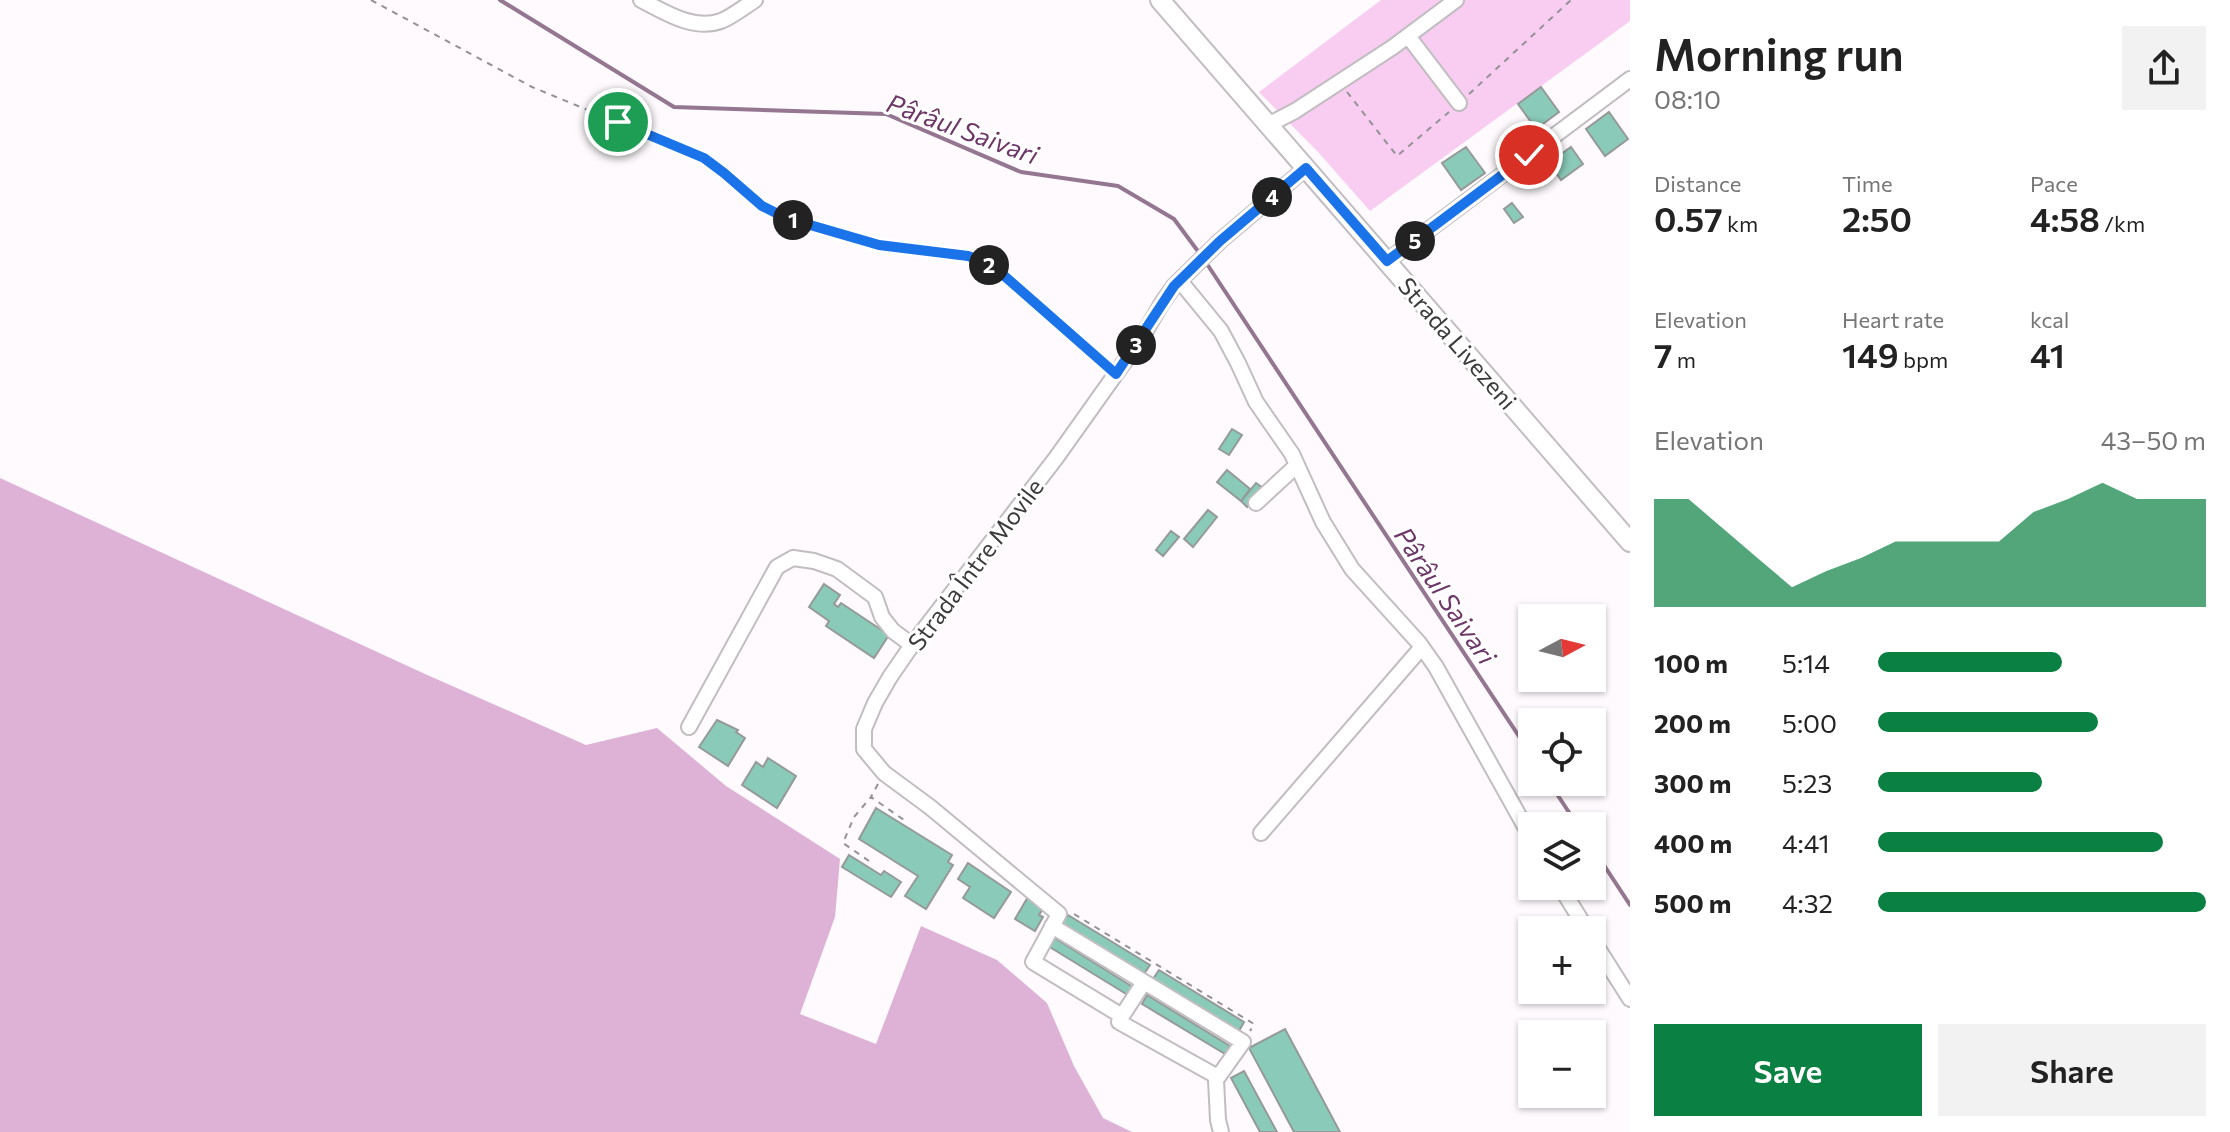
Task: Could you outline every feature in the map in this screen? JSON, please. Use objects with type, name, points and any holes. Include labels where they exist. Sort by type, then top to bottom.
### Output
[{"type":"main road","name":"Strada Livezeni","points":[[1160,0],[1630,542]]},
{"type":"street","points":[[641,0],[696,23],[722,21],[754,0]]},
{"type":"street","points":[[1268,125],[1295,111],[1408,36],[1456,0]]},
{"type":"street","points":[[1408,36],[1459,103]]},
{"type":"street","points":[[1387,261],[1630,79]]},
{"type":"street","name":"Strada Între Movile","points":[[1243,1042],[1144,982],[1056,920],[930,807],[884,773],[864,749],[864,729],[875,703],[912,645],[1056,458],[1142,337],[1162,303],[1220,241],[1306,168]]},
{"type":"street","points":[[1180,281],[1221,331],[1256,402],[1292,454],[1323,522],[1352,569],[1422,647],[1518,814]]},
{"type":"street","points":[[1256,503],[1296,466]]},
{"type":"street","points":[[689,727],[777,567],[793,558],[837,569],[875,597],[882,617],[893,631],[912,645]]},
{"type":"street","points":[[1261,833],[1422,647]]},
{"type":"street","points":[[1056,920],[1033,962],[1122,1016]]},
{"type":"street","points":[[1606,961],[1630,999]]},
{"type":"street","points":[[1144,982],[1119,1022],[1218,1077]]},
{"type":"street","points":[[1221,1132],[1216,1080],[1243,1042]]},
{"type":"path","points":[[371,0],[532,87],[704,158],[762,206],[786,218],[879,245],[968,256],[985,262],[1116,374]]},
{"type":"path","points":[[869,861],[843,843],[854,817],[871,797],[884,773]]},
{"type":"path","points":[[871,797],[904,820]]},
{"type":"path","points":[[1056,920],[1067,910],[1254,1024],[1243,1042]]},
{"type":"shaded area","points":[[1381,0],[1630,0],[1630,21],[1370,211],[1259,92]]},
{"type":"shaded area","points":[[0,478],[586,745],[657,728],[726,786],[840,859],[835,917],[800,1014],[876,1044],[921,926],[997,960],[1047,1003],[1074,1066],[1103,1118],[1132,1132],[0,1132]]},
{"type":"building","points":[[1541,87],[1559,112],[1536,129],[1518,104]]},
{"type":"building","points":[[1609,112],[1628,139],[1605,156],[1586,129]]},
{"type":"building","points":[[1466,147],[1485,173],[1461,190],[1442,163]]},
{"type":"building","points":[[1571,147],[1583,164],[1561,180],[1549,163]]},
{"type":"building","points":[[1512,203],[1523,217],[1514,223],[1504,209]]},
{"type":"building","points":[[1232,429],[1242,435],[1229,455],[1219,449]]},
{"type":"building","points":[[1227,470],[1250,489],[1241,501],[1217,482]]},
{"type":"building","points":[[1256,483],[1263,488],[1247,507],[1241,501]]},
{"type":"building","points":[[1208,510],[1217,517],[1193,547],[1184,539]]},
{"type":"building","points":[[1171,531],[1179,537],[1163,556],[1156,550]]},
{"type":"building","points":[[824,584],[840,595],[834,604],[838,607],[841,603],[889,635],[874,658],[826,626],[829,621],[809,607]]},
{"type":"building","points":[[717,720],[738,730],[736,732],[745,738],[728,766],[699,747]]},
{"type":"building","points":[[768,758],[796,776],[777,808],[742,785],[756,762],[763,767]]},
{"type":"building","points":[[876,808],[952,855],[948,862],[953,865],[926,909],[905,896],[918,876],[859,839]]},
{"type":"building","points":[[849,855],[881,875],[884,871],[901,882],[891,897],[842,867]]},
{"type":"building","points":[[968,863],[1011,892],[994,918],[963,898],[970,887],[958,879]]},
{"type":"building","points":[[1028,897],[1044,907],[1039,915],[1043,917],[1035,931],[1015,919]]},
{"type":"building","points":[[1068,915],[1150,965],[1144,974],[1062,924]]},
{"type":"building","points":[[1053,937],[1136,989],[1131,997],[1048,946]]},
{"type":"building","points":[[1159,970],[1244,1022],[1239,1031],[1153,979]]},
{"type":"building","points":[[1147,995],[1230,1046],[1225,1054],[1142,1004]]},
{"type":"building","points":[[1285,1029],[1340,1132],[1294,1132],[1249,1048]]},
{"type":"building","points":[[1244,1071],[1277,1132],[1260,1132],[1231,1078]]},
{"type":"waterway","name":"Pârâul Saivari","points":[[500,0],[674,107],[886,114],[1021,172],[1118,186],[1174,219],[1200,254]]},
{"type":"waterway","name":"Pârâul Saivari","points":[[1205,261],[1518,735]]},
{"type":"waterway","name":"Pârâul Saivari","points":[[1558,796],[1569,812]]},
{"type":"waterway","name":"Pârâul Saivari","points":[[1606,868],[1630,905]]},
{"type":"route","points":[[618,122],[704,158],[762,206],[786,218],[879,245],[968,256],[985,262],[1116,374],[1174,286],[1220,241],[1306,168],[1387,261],[1529,155]]}]
